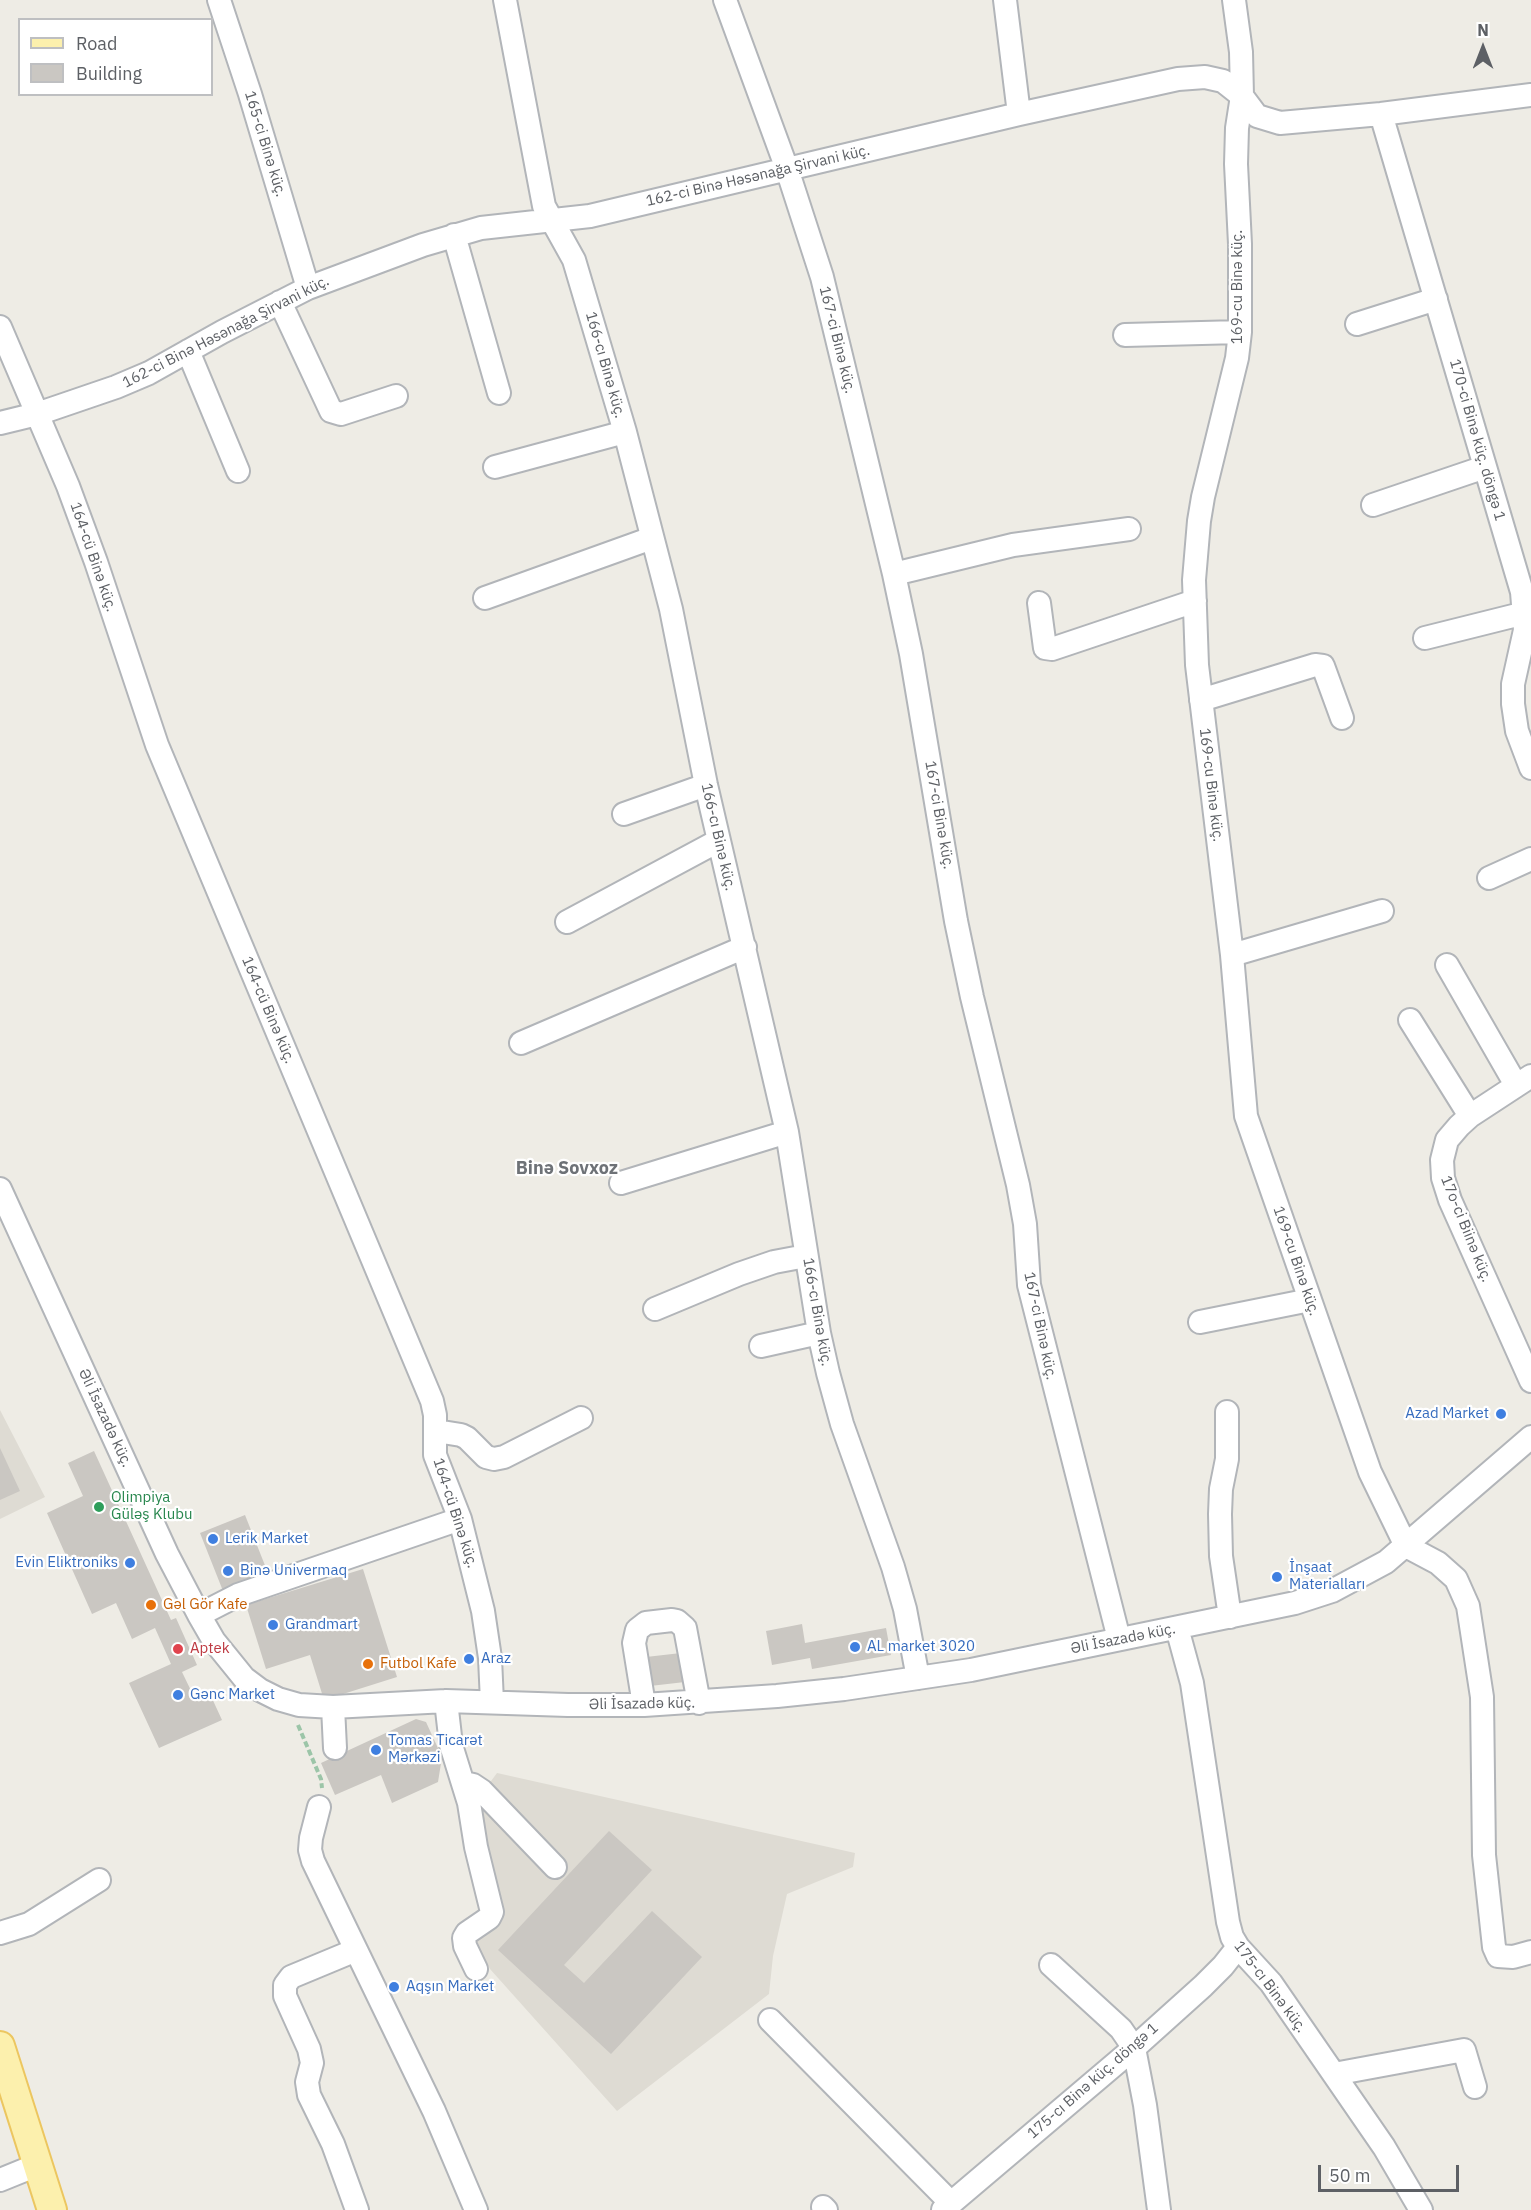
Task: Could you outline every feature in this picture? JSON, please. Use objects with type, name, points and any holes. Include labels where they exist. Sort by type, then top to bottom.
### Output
[{"type":"main road","points":[[1,2057],[52,2210]]},
{"type":"street","name":"165-ci Binə küç.","points":[[219,0],[250,94],[308,288]]},
{"type":"street","name":"166-cı Binə küç.","points":[[504,0],[544,206],[574,260],[625,432],[671,609],[718,841],[745,947],[787,1132],[819,1333],[842,1424],[893,1567],[905,1609],[918,1678]]},
{"type":"street","name":"167-ci Binə küç.","points":[[725,0],[787,169],[822,277],[894,574],[912,654],[969,986],[1018,1185],[1025,1224],[1029,1286],[1119,1639]]},
{"type":"street","points":[[1005,0],[1019,114]]},
{"type":"street","name":"169-cu Binə küç.","points":[[1234,0],[1241,52],[1242,96],[1236,164],[1240,244],[1240,332],[1238,357],[1198,521],[1194,580],[1197,665],[1232,955],[1246,1116],[1370,1472],[1406,1546]]},
{"type":"street","name":"162-ci Binə Həsənağa Şirvani küç.","points":[[0,423],[37,414],[116,387],[148,373],[308,288],[454,235],[501,225],[590,216],[1019,114],[1178,79],[1205,77],[1223,81],[1242,96],[1257,116],[1280,123],[1382,114],[1531,95]]},
{"type":"street","name":"170-ci Binə küç. döngə 1","points":[[1382,114],[1522,592],[1525,630],[1513,684],[1513,704],[1517,732],[1531,768]]},
{"type":"street","points":[[454,235],[499,393]]},
{"type":"street","points":[[1357,324],[1436,299]]},
{"type":"street","points":[[280,302],[331,411],[342,414],[396,396]]},
{"type":"street","name":"164-cü Binə küç.","points":[[0,327],[68,486],[157,745],[432,1401],[436,1431],[435,1455],[460,1519],[483,1611],[490,1659],[492,1702]]},
{"type":"street","points":[[1125,335],[1240,332]]},
{"type":"street","points":[[188,351],[238,471]]},
{"type":"street","points":[[495,467],[625,432]]},
{"type":"street","points":[[1373,505],[1485,467]]},
{"type":"street","points":[[894,574],[1013,545],[1129,529]]},
{"type":"street","points":[[484,598],[652,538]]},
{"type":"street","points":[[1039,603],[1045,648],[1052,649],[1195,601]]},
{"type":"street","points":[[1425,638],[1525,613]]},
{"type":"street","points":[[1201,700],[1315,665],[1323,666],[1342,718]]},
{"type":"street","points":[[624,814],[706,785]]},
{"type":"street","points":[[567,922],[718,841]]},
{"type":"street","points":[[1489,878],[1531,859]]},
{"type":"street","points":[[1232,955],[1382,911]]},
{"type":"street","points":[[521,1043],[745,947]]},
{"type":"street","points":[[1447,965],[1524,1080]]},
{"type":"street","points":[[1410,1020],[1470,1116]]},
{"type":"street","name":"17o-ci Biinə küç.","points":[[1524,1080],[1470,1116],[1451,1134],[1447,1140],[1442,1160],[1443,1178],[1450,1200],[1531,1381]]},
{"type":"street","points":[[621,1183],[787,1132]]},
{"type":"street","name":"Əli İsazadə küç.","points":[[0,1189],[167,1554],[214,1641],[244,1678],[260,1690],[278,1699],[318,1707],[446,1701],[644,1705],[844,1689],[971,1670],[1294,1603],[1332,1591],[1378,1567],[1406,1546],[1531,1437]]},
{"type":"street","points":[[655,1309],[748,1271],[774,1262],[806,1256]]},
{"type":"street","points":[[1200,1322],[1310,1300]]},
{"type":"street","points":[[760,1346],[819,1333]]},
{"type":"street","points":[[1227,1412],[1227,1459],[1221,1489],[1220,1514],[1221,1556],[1230,1617]]},
{"type":"street","points":[[436,1431],[461,1435],[486,1457],[494,1460],[581,1418]]},
{"type":"street","points":[[199,1615],[238,1595],[460,1519]]},
{"type":"street","points":[[1406,1546],[1438,1563],[1456,1579],[1468,1606],[1482,1697],[1484,1855],[1494,1947],[1498,1956],[1514,1957],[1531,1952]]},
{"type":"street","points":[[644,1705],[634,1643],[637,1630],[646,1623],[672,1620],[681,1623],[685,1628],[699,1702]]},
{"type":"street","name":"175-cı Binə küç.","points":[[1177,1628],[1192,1683],[1228,1922],[1238,1947],[1271,1983],[1384,2147],[1421,2210]]},
{"type":"street","points":[[446,1701],[451,1745],[455,1763],[470,1803],[480,1864],[492,1912],[489,1918],[464,1938],[465,1946],[476,1969]]},
{"type":"street","points":[[333,1707],[335,1748]]},
{"type":"street","points":[[464,1784],[473,1785],[482,1791],[555,1867]]},
{"type":"street","points":[[319,1807],[311,1838],[310,1850],[313,1861],[444,2132],[476,2210]]},
{"type":"street","points":[[0,1934],[29,1924],[99,1880]]},
{"type":"street","name":"175-cı Binə küç. döngə 1","points":[[947,2206],[1134,2048],[1214,1976],[1238,1947]]},
{"type":"street","points":[[356,1950],[291,1977],[285,1985],[285,1996],[309,2049],[312,2063],[307,2082],[309,2095],[333,2144],[357,2210]]},
{"type":"street","points":[[1051,1965],[1121,2029],[1134,2048],[1146,2105],[1160,2210]]},
{"type":"street","points":[[770,2020],[947,2206]]},
{"type":"street","points":[[1334,2074],[1464,2050],[1475,2087]]},
{"type":"street","points":[[0,2180],[37,2165]]},
{"type":"path","points":[[289,1702],[321,1779],[322,1798],[319,1807]]},
{"type":"shaded area","points":[[0,1410],[45,1497],[0,1519]]},
{"type":"shaded area","points":[[497,1773],[855,1853],[853,1867],[787,1894],[773,1956],[769,1994],[617,2111],[490,1969],[473,1937],[502,1916],[477,1800]]},
{"type":"building","points":[[0,1448],[20,1491],[0,1500]]},
{"type":"building","points":[[94,1451],[171,1620],[176,1618],[197,1665],[182,1672],[196,1701],[210,1694],[222,1720],[159,1748],[129,1683],[171,1664],[155,1628],[132,1639],[116,1603],[92,1614],[47,1513],[83,1496],[68,1463]]},
{"type":"building","points":[[245,1515],[268,1573],[223,1591],[200,1533]]},
{"type":"building","points":[[363,1569],[397,1677],[324,1700],[310,1655],[266,1669],[246,1605]]},
{"type":"building","points":[[802,1624],[805,1643],[886,1628],[891,1655],[812,1669],[810,1658],[772,1665],[766,1631]]},
{"type":"building","points":[[681,1653],[685,1682],[650,1686],[646,1657]]},
{"type":"building","points":[[416,1719],[426,1722],[442,1757],[438,1782],[392,1803],[381,1775],[335,1795],[321,1763]]},
{"type":"building","points":[[609,1831],[652,1870],[564,1965],[584,1983],[652,1911],[702,1957],[611,2054],[498,1950]]},
{"type":"place","name":"Azad Market","points":[[1501,1414]]},
{"type":"place","name":"Olimpiya Güləş Klubu","points":[[99,1507]]},
{"type":"place","name":"Lerik Market","points":[[213,1539]]},
{"type":"place","name":"Evin Eliktroniks","points":[[130,1563]]},
{"type":"place","name":"Binə Univermaq","points":[[228,1571]]},
{"type":"place","name":"İnşaat Materialları","points":[[1277,1577]]},
{"type":"place","name":"Gəl Gör Kafe","points":[[151,1605]]},
{"type":"place","name":"Grandmart","points":[[273,1625]]},
{"type":"place","name":"AL market 3020","points":[[855,1647]]},
{"type":"place","name":"Aptek","points":[[178,1649]]},
{"type":"place","name":"Araz","points":[[469,1659]]},
{"type":"place","name":"Futbol Kafe","points":[[368,1664]]},
{"type":"place","name":"Gənc Market","points":[[178,1695]]},
{"type":"place","name":"Tomas Ticarət Mərkəzi","points":[[376,1750]]},
{"type":"place","name":"Aqşın Market","points":[[394,1987]]},
{"type":"district","name":"Binə Sovxoz","points":[[567,1169]]}]
